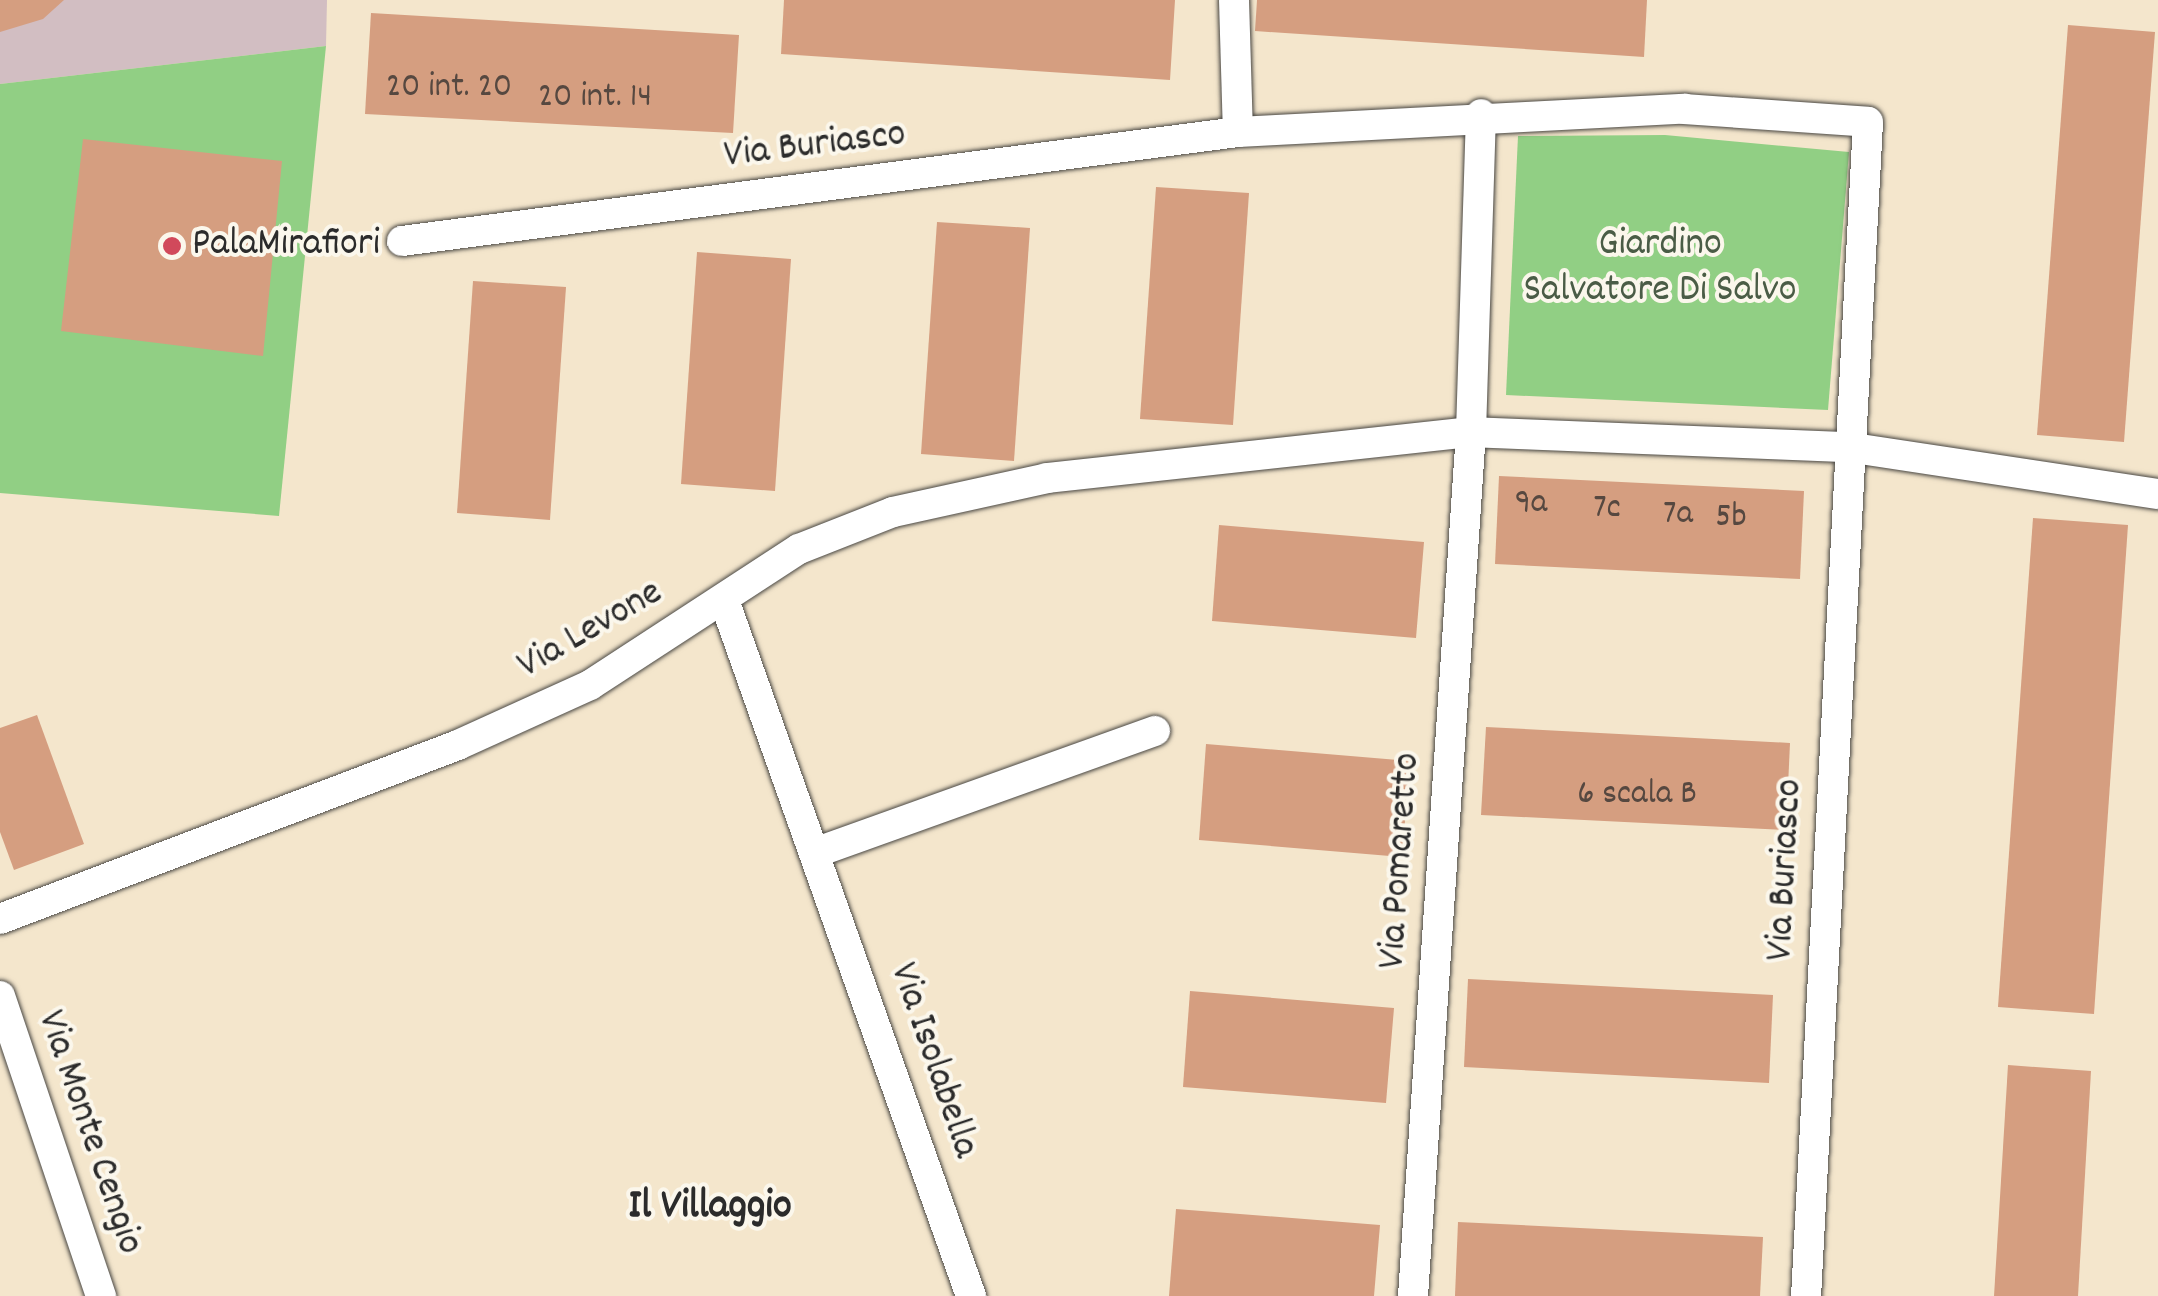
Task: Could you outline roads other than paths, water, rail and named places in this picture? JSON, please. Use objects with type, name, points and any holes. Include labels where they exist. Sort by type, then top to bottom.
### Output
[{"type":"street","points":[[1234,0],[1238,132]]},
{"type":"street","name":"Via Buriasco","points":[[402,240],[1238,132],[1482,114],[1684,109],[1868,122],[1847,448],[1806,1296]]},
{"type":"street","points":[[1482,114],[1471,432],[1847,448],[2158,494]]},
{"type":"street","name":"Via Levone","points":[[0,919],[475,738],[590,685],[799,549],[892,512],[1228,454],[1471,432]]},
{"type":"street","name":"Via Pomaretto","points":[[1413,1296],[1471,432]]},
{"type":"street","name":"Via Isolabella","points":[[724,600],[817,852],[971,1296]]},
{"type":"street","points":[[817,852],[1156,730]]},
{"type":"street","name":"Via Monte Cengio","points":[[0,996],[101,1296]]},
{"type":"place","name":"PalaMirafiori","points":[[172,246]]},
{"type":"district","name":"Il Villaggio","points":[[710,1208]]},
{"type":"park label","name":"Giardino Salvatore Di Salvo","points":[[1660,269]]}]
